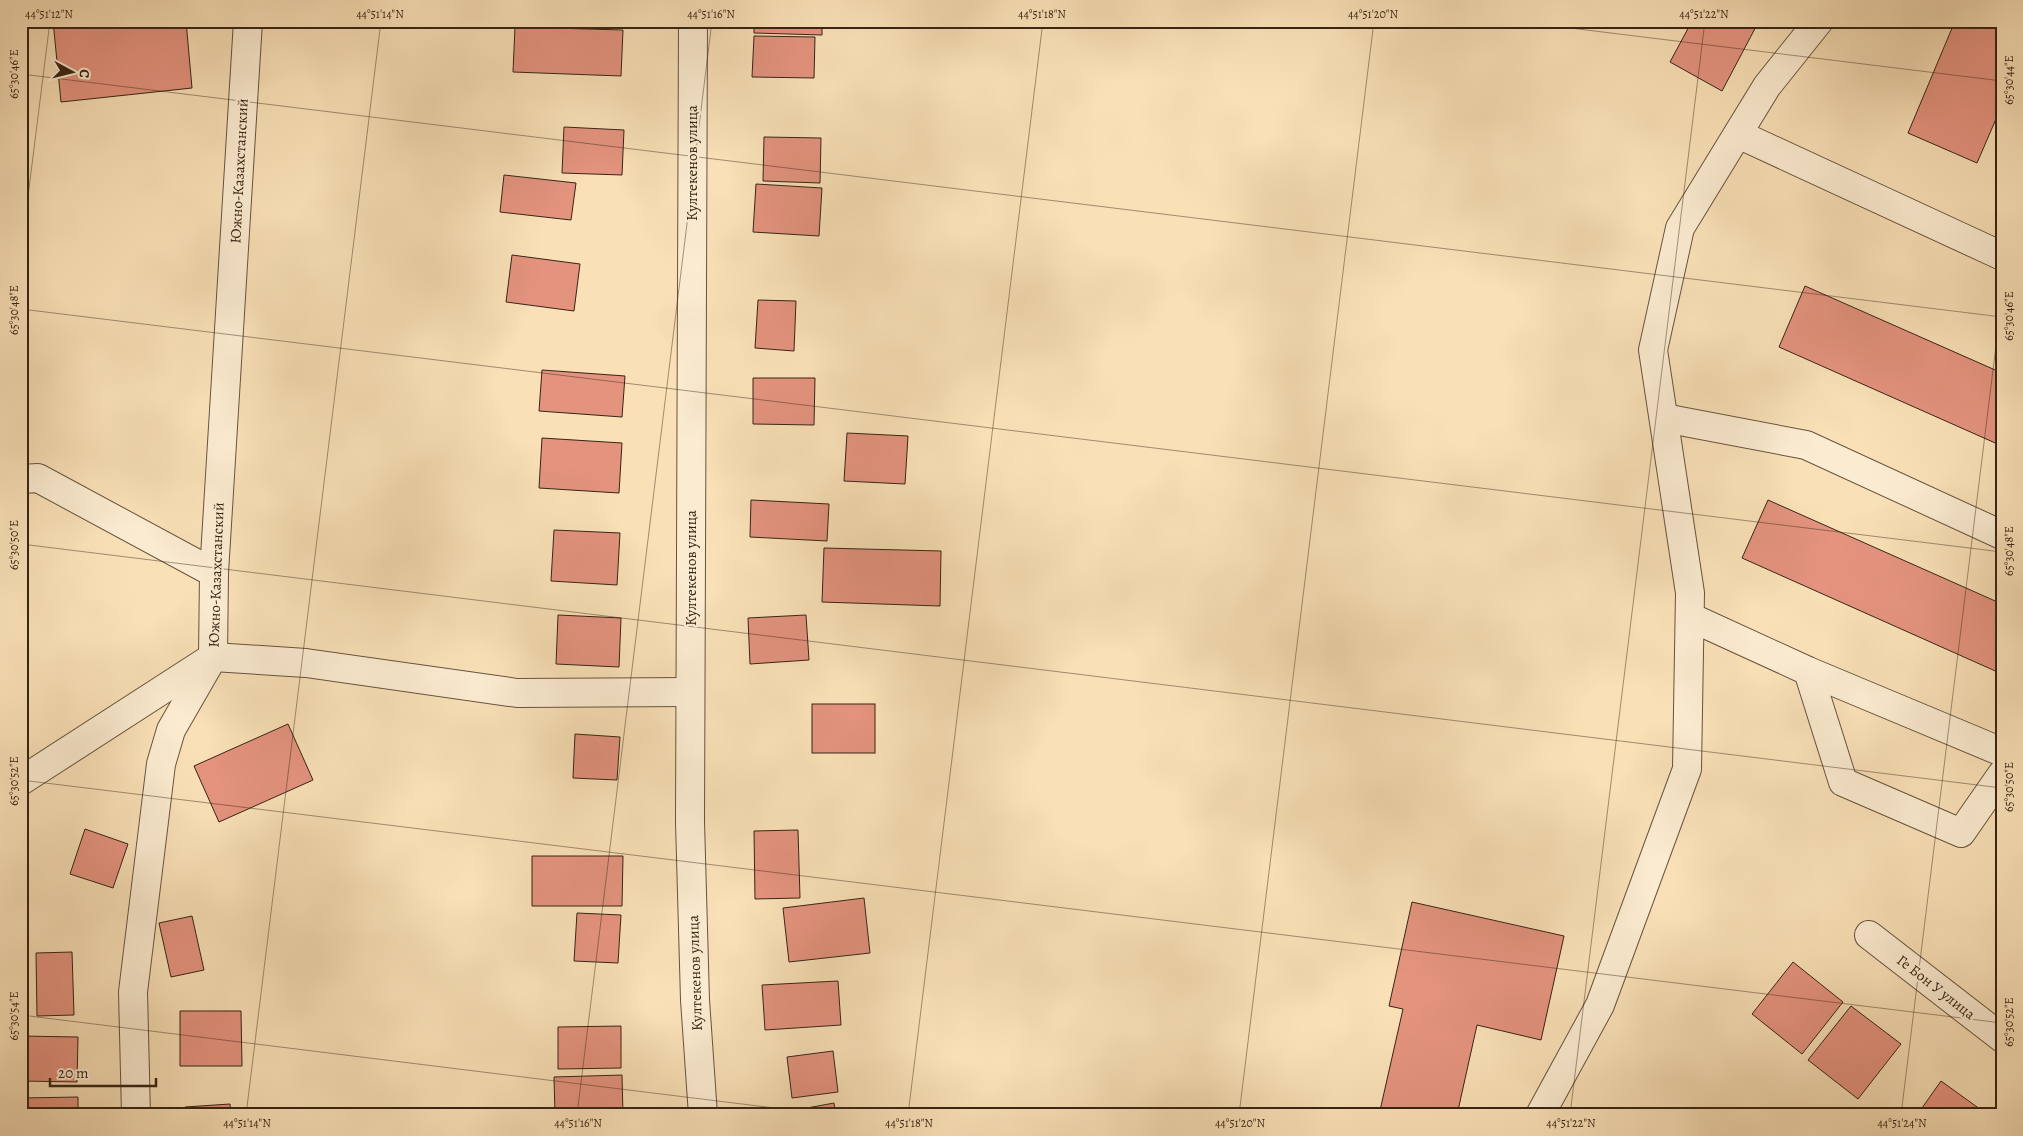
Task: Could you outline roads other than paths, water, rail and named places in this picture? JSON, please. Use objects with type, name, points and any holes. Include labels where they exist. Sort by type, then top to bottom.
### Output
[{"type":"street","name":"Южно-Казахстанский","points":[[136,1115],[133,992],[161,764],[171,730],[213,658],[214,573],[248,21]]},
{"type":"street","name":"Култекенов улица","points":[[693,21],[690,822],[694,990],[704,1115]]},
{"type":"street","points":[[1540,1115],[1600,1005],[1687,769],[1690,592],[1653,350],[1680,228],[1768,86],[1819,21]]},
{"type":"street","points":[[1738,134],[2002,256]]},
{"type":"street","points":[[1664,418],[1806,445],[2002,535]]},
{"type":"street","points":[[21,479],[38,478],[214,573]]},
{"type":"street","points":[[1690,617],[1808,671],[2002,752]]},
{"type":"street","points":[[21,781],[213,658],[306,663],[517,693],[690,692]]},
{"type":"street","points":[[1808,671],[1843,782],[1961,833],[2002,774]]},
{"type":"street","name":"Ге Бон У улица","points":[[1869,935],[2002,1038]]}]
